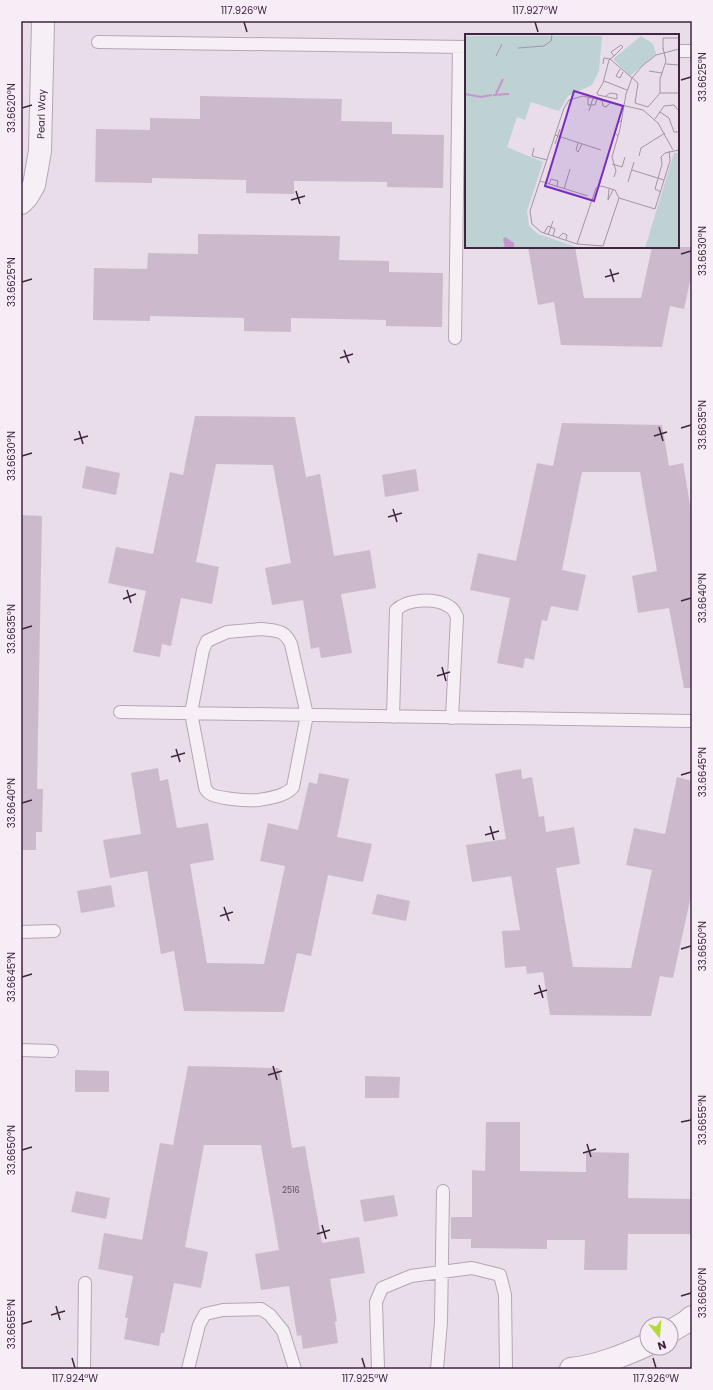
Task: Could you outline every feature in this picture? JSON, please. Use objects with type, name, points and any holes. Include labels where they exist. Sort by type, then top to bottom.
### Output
[{"type":"street","name":"Pearl Way","points":[[21,203],[34,185],[40,150],[43,21]]},
{"type":"street","points":[[679,1326],[692,1317]]},
{"type":"street","points":[[571,1369],[582,1368],[619,1357],[639,1348]]},
{"type":"lane","points":[[98,42],[462,47],[455,338]]},
{"type":"lane","points":[[679,51],[692,51]]},
{"type":"lane","points":[[393,717],[396,610],[400,606],[419,600],[440,602],[449,606],[457,617],[452,718]]},
{"type":"lane","points":[[261,629],[283,633],[288,637],[291,644],[307,715],[293,787],[286,793],[257,800],[228,798],[212,795],[207,792],[191,713],[203,650],[207,641],[227,632],[261,629]]},
{"type":"lane","points":[[120,712],[692,721]]},
{"type":"lane","points":[[21,932],[54,931]]},
{"type":"lane","points":[[21,1050],[52,1051]]},
{"type":"lane","points":[[437,1369],[443,1271],[443,1192]]},
{"type":"lane","points":[[378,1369],[376,1302],[382,1288],[411,1276],[472,1268],[500,1275],[505,1295],[506,1369]]},
{"type":"lane","points":[[84,1369],[85,1283]]},
{"type":"lane","points":[[188,1369],[199,1325],[205,1314],[223,1310],[261,1309],[270,1315],[283,1332],[295,1369]]},
{"type":"building","points":[[200,96],[342,99],[341,121],[392,122],[392,134],[444,135],[443,188],[387,187],[387,182],[294,181],[294,194],[246,193],[246,180],[152,178],[152,183],[95,182],[96,129],[150,130],[150,118],[200,119]]},
{"type":"building","points":[[198,234],[340,236],[339,260],[389,261],[389,272],[443,273],[442,327],[386,326],[386,320],[291,318],[291,332],[244,331],[244,318],[150,316],[150,321],[93,320],[94,268],[147,269],[148,253],[198,254]]},
{"type":"building","points":[[692,247],[692,272],[684,309],[670,306],[662,347],[561,345],[554,302],[538,305],[528,248],[575,248],[584,298],[641,298],[652,248]]},
{"type":"building","points":[[195,416],[295,417],[306,477],[320,474],[334,556],[370,550],[376,588],[341,594],[352,653],[321,658],[319,647],[311,649],[303,600],[272,605],[265,568],[291,563],[273,465],[216,464],[196,562],[219,567],[212,604],[181,598],[171,646],[162,644],[160,657],[133,652],[146,591],[108,583],[116,547],[153,554],[170,472],[183,475]]},
{"type":"building","points":[[562,423],[662,425],[669,466],[683,463],[692,516],[692,688],[684,688],[669,608],[638,613],[632,576],[657,571],[640,472],[582,472],[562,570],[586,575],[578,611],[551,606],[547,621],[542,620],[534,660],[525,658],[523,668],[497,663],[510,598],[470,590],[478,553],[516,561],[537,463],[553,466]]},
{"type":"building","points":[[86,466],[120,473],[116,495],[82,488]]},
{"type":"building","points":[[416,469],[419,491],[385,497],[382,475]]},
{"type":"building","points":[[21,515],[42,516],[37,789],[43,789],[42,832],[36,832],[36,850],[21,850]]},
{"type":"building","points":[[158,768],[160,781],[168,779],[177,828],[208,823],[214,860],[190,864],[207,963],[264,964],[285,866],[260,861],[268,823],[298,830],[309,782],[317,784],[319,773],[349,779],[337,837],[372,844],[363,882],[328,875],[311,956],[297,953],[284,1012],[184,1011],[174,951],[161,954],[147,871],[110,878],[103,840],[141,834],[131,773]]},
{"type":"building","points":[[521,769],[522,779],[532,777],[539,817],[544,816],[546,832],[574,827],[580,864],[556,868],[573,967],[631,968],[652,870],[626,865],[634,828],[665,834],[677,777],[692,781],[692,891],[673,978],[660,976],[651,1016],[550,1015],[543,972],[527,974],[526,966],[505,968],[502,931],[520,930],[511,876],[472,882],[466,845],[506,839],[495,774]]},
{"type":"building","points":[[111,885],[115,907],[81,913],[77,891]]},
{"type":"building","points":[[377,894],[410,901],[406,921],[372,914]]},
{"type":"building","points":[[188,1066],[279,1068],[292,1148],[305,1146],[322,1243],[359,1237],[365,1273],[330,1279],[337,1321],[335,1322],[338,1343],[303,1349],[301,1335],[297,1336],[289,1286],[261,1290],[255,1254],[279,1250],[261,1145],[204,1145],[185,1247],[208,1252],[201,1288],[174,1283],[164,1333],[161,1333],[159,1346],[124,1339],[128,1318],[125,1318],[133,1276],[98,1269],[104,1233],[142,1240],[160,1143],[173,1145]]},
{"type":"building","points":[[75,1070],[109,1071],[109,1092],[75,1092]]},
{"type":"building","points":[[365,1076],[400,1077],[399,1098],[365,1098]]},
{"type":"building","points":[[486,1122],[520,1122],[520,1171],[586,1172],[586,1152],[629,1153],[628,1198],[692,1199],[692,1234],[628,1234],[627,1270],[584,1270],[585,1240],[547,1240],[547,1249],[471,1248],[471,1239],[451,1239],[451,1217],[472,1217],[472,1170],[485,1171]]},
{"type":"building","points":[[76,1191],[110,1198],[106,1219],[71,1212]]},
{"type":"building","points":[[394,1195],[398,1216],[364,1222],[360,1200]]}]
